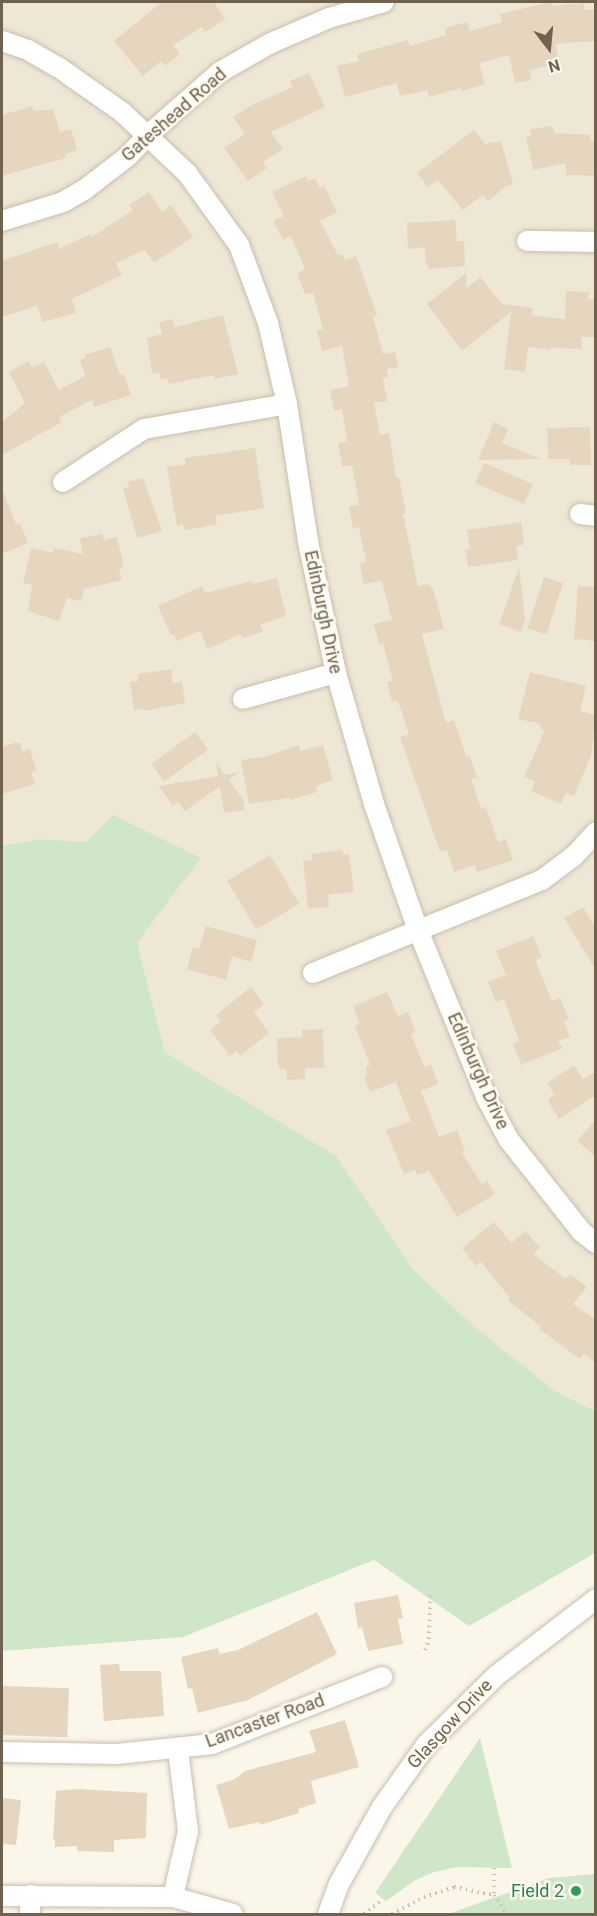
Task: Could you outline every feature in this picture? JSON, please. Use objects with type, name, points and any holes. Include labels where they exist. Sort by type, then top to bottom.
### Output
[{"type":"street","name":"Gateshead Road","points":[[2,220],[63,202],[84,190],[127,157],[148,135],[220,72],[269,44],[328,18],[384,2]]},
{"type":"street","name":"Edinburgh Drive","points":[[2,41],[28,50],[58,67],[122,112],[187,173],[239,245],[268,323],[287,404],[309,547],[336,673],[374,804],[418,930],[486,1097],[509,1140],[582,1232],[596,1242]]},
{"type":"street","points":[[527,241],[596,242]]},
{"type":"street","points":[[63,483],[144,429],[287,404]]},
{"type":"street","points":[[243,699],[336,673]]},
{"type":"street","points":[[313,973],[542,880],[573,857],[596,832]]},
{"type":"street","name":"Glasgow Drive","points":[[328,1914],[339,1884],[386,1800],[427,1744],[497,1675],[596,1599]]},
{"type":"street","name":"Lancaster Road","points":[[2,1752],[117,1754],[178,1749],[212,1743],[382,1677]]},
{"type":"street","points":[[173,1898],[188,1831],[178,1749]]},
{"type":"street","points":[[2,1896],[30,1905],[173,1898],[232,1914]]},
{"type":"path","points":[[425,1650],[429,1639],[430,1594]]},
{"type":"path","points":[[494,1868],[494,1895],[507,1914]]},
{"type":"path","points":[[392,1914],[424,1897],[454,1887],[494,1895]]},
{"type":"path","points":[[364,1914],[383,1899]]},
{"type":"shaded area","points":[[2,2],[595,2],[595,1411],[555,1391],[477,1329],[413,1269],[336,1156],[165,1052],[137,943],[201,858],[86,842],[39,839],[2,846]]},
{"type":"green space","points":[[113,815],[201,858],[137,943],[165,1052],[336,1156],[413,1269],[477,1329],[555,1391],[595,1411],[595,1553],[469,1626],[374,1560],[183,1637],[2,1651],[2,846],[39,839],[86,842]]},
{"type":"green space","points":[[480,1738],[512,1868],[458,1867],[434,1872],[414,1881],[386,1901],[375,1893]]},
{"type":"green space","points":[[595,1874],[595,1914],[448,1914],[549,1878]]},
{"type":"building","points":[[162,2],[214,2],[225,19],[205,32],[202,27],[173,45],[180,54],[165,66],[161,61],[143,76],[114,41]]},
{"type":"building","points":[[551,2],[552,6],[584,3],[585,10],[596,9],[596,41],[555,44],[560,63],[529,70],[531,80],[515,83],[509,55],[479,63],[485,84],[462,91],[461,88],[429,97],[427,90],[400,96],[397,83],[345,97],[337,66],[359,61],[357,54],[408,40],[410,46],[446,35],[445,28],[467,22],[470,31],[502,22],[500,14]]},
{"type":"building","points":[[309,73],[325,107],[271,132],[283,149],[263,162],[267,168],[248,181],[224,148],[245,134],[233,117],[252,105],[293,87],[290,81]]},
{"type":"building","points":[[32,106],[34,111],[53,109],[60,132],[71,129],[77,150],[65,154],[66,158],[2,176],[2,115]]},
{"type":"building","points":[[550,126],[554,133],[590,135],[590,141],[596,141],[596,176],[566,175],[566,163],[533,170],[526,137],[531,136],[530,130]]},
{"type":"building","points":[[474,130],[485,144],[501,141],[513,184],[506,186],[488,201],[483,195],[463,210],[438,180],[428,187],[417,173]]},
{"type":"building","points":[[306,176],[308,181],[315,178],[320,188],[324,186],[337,212],[320,221],[338,255],[342,254],[345,260],[356,256],[377,315],[373,316],[383,354],[395,352],[398,368],[387,369],[388,377],[383,378],[387,401],[374,403],[380,435],[389,433],[418,586],[427,584],[433,588],[444,629],[422,634],[446,723],[454,720],[466,756],[469,755],[477,777],[471,779],[481,808],[486,807],[498,842],[506,839],[513,860],[477,872],[475,865],[454,872],[447,850],[440,852],[400,737],[409,734],[398,701],[392,702],[387,682],[393,681],[383,644],[379,645],[374,624],[392,620],[382,581],[364,584],[360,564],[366,562],[359,527],[353,528],[349,506],[359,505],[352,465],[342,467],[338,443],[347,441],[342,409],[334,411],[330,390],[349,386],[342,346],[322,351],[317,331],[323,329],[313,293],[305,294],[297,274],[305,269],[291,236],[283,240],[273,221],[284,216],[272,192]]},
{"type":"building","points":[[149,192],[162,212],[171,205],[193,237],[154,263],[145,250],[116,263],[122,275],[72,299],[76,313],[43,322],[37,306],[2,317],[2,261],[57,242],[59,249],[90,234],[92,237],[133,210],[129,205]]},
{"type":"building","points":[[455,220],[457,241],[464,241],[465,266],[429,269],[429,265],[426,265],[425,247],[408,249],[407,223]]},
{"type":"building","points":[[466,273],[467,288],[480,277],[502,304],[533,308],[532,315],[565,319],[566,291],[589,292],[588,299],[596,299],[596,337],[581,337],[582,349],[550,348],[550,350],[528,347],[525,372],[504,369],[511,312],[462,351],[427,304]]},
{"type":"building","points":[[223,315],[238,374],[215,379],[214,375],[169,384],[167,378],[161,380],[159,372],[152,374],[147,338],[162,334],[159,322],[173,319],[175,327]]},
{"type":"building","points":[[110,347],[120,375],[124,374],[131,395],[94,407],[92,400],[59,417],[62,422],[2,455],[2,422],[25,403],[9,372],[29,361],[32,368],[44,362],[59,390],[85,376],[80,360],[86,358],[85,355]]},
{"type":"building","points":[[494,422],[508,429],[502,443],[541,459],[478,460]]},
{"type":"building","points":[[590,427],[591,465],[570,465],[570,459],[548,459],[547,428]]},
{"type":"building","points":[[255,448],[264,508],[215,516],[217,524],[203,527],[184,530],[183,524],[177,526],[167,467],[186,464],[185,458]]},
{"type":"building","points":[[484,463],[533,484],[524,504],[475,483]]},
{"type":"building","points":[[143,478],[162,531],[137,538],[123,488],[129,487],[128,482]]},
{"type":"building","points":[[2,489],[16,524],[20,523],[28,543],[2,554]]},
{"type":"building","points":[[521,522],[524,544],[516,547],[518,560],[468,567],[465,549],[470,549],[467,530]]},
{"type":"building","points":[[102,534],[104,540],[117,537],[124,567],[119,568],[122,580],[84,589],[81,601],[67,598],[59,621],[28,611],[32,585],[23,583],[31,548],[53,553],[54,548],[83,554],[80,538]]},
{"type":"building","points":[[519,568],[525,618],[521,632],[499,624]]},
{"type":"building","points":[[544,577],[563,583],[546,635],[527,628]]},
{"type":"building","points":[[277,578],[286,615],[260,624],[263,632],[242,638],[241,634],[208,649],[200,631],[177,641],[174,634],[171,635],[158,606],[202,586],[205,593],[252,581],[252,584]]},
{"type":"building","points":[[578,586],[596,587],[596,641],[574,639]]},
{"type":"building","points":[[171,669],[173,683],[182,682],[185,703],[144,711],[144,708],[134,710],[130,682],[138,681],[138,674]]},
{"type":"building","points":[[530,672],[586,686],[580,711],[596,715],[591,756],[574,796],[566,793],[561,804],[531,791],[535,781],[524,777],[545,730],[540,729],[541,724],[518,719]]},
{"type":"building","points":[[195,732],[208,750],[164,782],[151,764]]},
{"type":"building","points":[[20,743],[22,751],[30,749],[36,771],[31,772],[35,784],[2,794],[2,747]]},
{"type":"building","points":[[299,745],[300,751],[323,745],[333,780],[316,786],[317,792],[290,800],[289,798],[249,804],[241,760],[264,757]]},
{"type":"building","points":[[216,762],[225,775],[240,772],[229,780],[243,800],[245,810],[224,813],[220,786],[185,811],[178,802],[173,806],[159,786],[218,776]]},
{"type":"building","points":[[343,850],[343,855],[349,854],[354,892],[328,895],[329,907],[308,909],[303,861],[312,860],[311,854]]},
{"type":"building","points":[[270,855],[299,904],[256,930],[227,881]]},
{"type":"building","points":[[583,907],[596,929],[596,970],[564,918]]},
{"type":"building","points":[[206,926],[257,940],[251,962],[232,956],[226,980],[187,969],[193,947],[199,949]]},
{"type":"building","points":[[533,936],[542,957],[536,959],[537,965],[552,1001],[560,998],[569,1019],[564,1021],[570,1037],[558,1041],[563,1048],[521,1065],[513,1043],[519,1041],[504,999],[496,1002],[488,982],[506,975],[496,951]]},
{"type":"building","points":[[251,987],[264,1004],[254,1012],[269,1033],[240,1056],[236,1051],[230,1056],[210,1030],[221,1022],[216,1015]]},
{"type":"building","points":[[387,992],[398,1016],[408,1012],[416,1032],[411,1034],[424,1067],[431,1064],[438,1084],[421,1091],[439,1137],[457,1130],[465,1151],[462,1152],[482,1185],[487,1181],[495,1194],[457,1217],[429,1171],[417,1175],[415,1170],[404,1174],[386,1130],[411,1121],[396,1082],[370,1092],[364,1077],[367,1076],[366,1067],[370,1065],[355,1026],[360,1024],[353,1006]]},
{"type":"building","points":[[323,1029],[324,1068],[305,1068],[305,1079],[287,1080],[286,1069],[281,1069],[278,1065],[277,1038],[302,1037],[302,1030]]},
{"type":"building","points":[[574,1065],[583,1079],[596,1071],[596,1095],[559,1119],[548,1101],[554,1094],[547,1083]]},
{"type":"building","points":[[596,1119],[596,1157],[577,1141]]},
{"type":"building","points":[[494,1222],[511,1243],[526,1231],[540,1248],[533,1254],[566,1279],[570,1274],[587,1287],[573,1304],[596,1320],[596,1363],[584,1354],[580,1359],[539,1329],[541,1327],[508,1300],[510,1298],[481,1262],[476,1266],[462,1248]]},
{"type":"building","points":[[398,1595],[403,1618],[398,1619],[403,1644],[368,1651],[362,1627],[358,1628],[354,1603]]},
{"type":"building","points":[[317,1612],[337,1654],[248,1700],[198,1713],[192,1688],[188,1689],[181,1657],[218,1648],[220,1654],[238,1650]]},
{"type":"building","points":[[119,1664],[120,1671],[161,1671],[164,1716],[104,1721],[100,1665]]},
{"type":"building","points":[[2,1686],[69,1688],[67,1737],[2,1735]]},
{"type":"building","points":[[345,1720],[359,1767],[311,1781],[316,1803],[298,1809],[299,1813],[260,1825],[259,1822],[229,1829],[216,1785],[233,1780],[245,1771],[313,1753],[316,1751],[309,1731]]},
{"type":"building","points":[[77,1789],[147,1793],[146,1838],[114,1840],[114,1852],[77,1851],[77,1846],[55,1847],[55,1839],[53,1840],[56,1791]]},
{"type":"building","points":[[2,1798],[21,1800],[16,1845],[2,1844]]},
{"type":"place","name":"Field 2","points":[[576,1891]]}]
